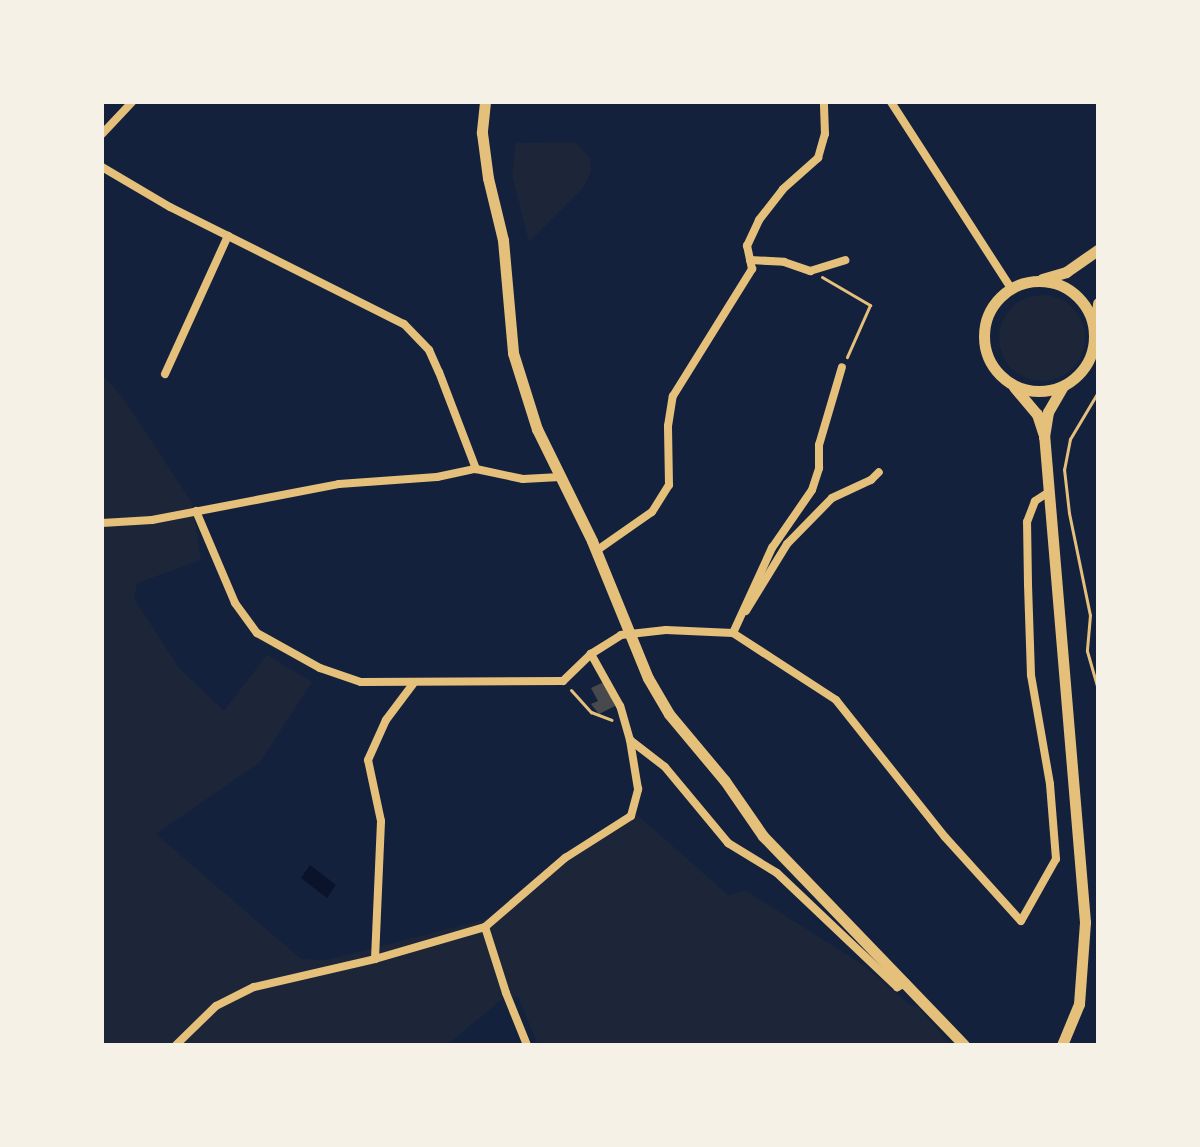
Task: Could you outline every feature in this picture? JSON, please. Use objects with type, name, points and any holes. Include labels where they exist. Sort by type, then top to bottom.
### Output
[{"type":"main road","points":[[485,102],[482,133],[511,294],[513,353],[537,429],[596,551],[648,678],[669,714],[725,781],[763,836],[964,1045]]},
{"type":"main road","points":[[1062,1045],[1079,1004],[1085,922],[1044,437],[1037,414],[995,370],[986,353],[984,335],[987,317],[996,301],[1011,288],[1066,272],[1098,250]]},
{"type":"main road","points":[[1038,280],[1071,290],[1084,303],[1092,318],[1095,336]]},
{"type":"main road","points":[[1044,437],[1048,412],[1063,386],[1086,365],[1095,336],[1098,303]]},
{"type":"main road","points":[[1009,383],[1026,390],[1045,391],[1063,386]]},
{"type":"street","points":[[102,134],[132,102]]},
{"type":"street","points":[[596,551],[652,512],[669,485],[668,426],[673,396],[752,269],[747,246],[759,220],[783,189],[818,158],[825,134],[824,102]]},
{"type":"street","points":[[891,102],[1011,288]]},
{"type":"street","points":[[102,167],[132,187],[395,318],[413,332],[429,350],[476,469]]},
{"type":"street","points":[[165,374],[228,236]]},
{"type":"street","points":[[750,260],[784,262],[810,271],[845,260]]},
{"type":"street","points":[[733,633],[772,548],[812,490],[819,468],[819,445],[842,367]]},
{"type":"street","points":[[102,523],[196,511],[339,484],[437,477],[476,469],[523,479],[560,477]]},
{"type":"street","points":[[738,620],[787,544],[832,498],[871,480],[879,472]]},
{"type":"street","points":[[196,511],[235,603],[257,633],[320,668],[361,682],[563,681],[591,654],[621,635],[666,630],[733,633],[836,700],[945,837],[1021,921],[1056,859],[1050,784],[1031,675],[1028,584],[1027,522],[1035,501],[1049,492]]},
{"type":"street","points":[[176,1045],[216,1006],[254,987],[375,959],[485,927],[565,858],[631,816],[638,789],[630,740],[626,724],[591,654]]},
{"type":"street","points":[[375,959],[381,821],[368,760],[386,720],[413,684]]},
{"type":"street","points":[[630,740],[665,767],[728,843],[777,873],[897,987],[906,983]]},
{"type":"street","points":[[485,927],[527,1045]]},
{"type":"path","points":[[810,271],[870,305],[842,367]]},
{"type":"path","points":[[1098,392],[1070,439],[1064,469],[1069,513],[1090,615],[1087,651],[1098,689]]},
{"type":"path","points":[[563,681],[591,712],[600,716]]},
{"type":"shaded area","points":[[575,142],[590,158],[591,171],[584,187],[529,242],[512,175],[516,143]]},
{"type":"shaded area","points":[[1042,295],[1059,298],[1073,307],[1082,321],[1085,338],[1082,355],[1073,369],[1059,378],[1042,381],[1025,378],[1011,369],[1002,355],[999,338],[1002,321],[1011,307],[1025,298]]},
{"type":"shaded area","points":[[102,374],[123,398],[192,503],[201,560],[137,583],[134,599],[179,668],[224,711],[267,655],[312,682],[260,762],[156,834],[301,959],[327,960],[490,918],[635,813],[728,895],[746,891],[863,965],[910,1005],[918,1007],[951,1045],[538,1045],[518,997],[502,999],[447,1045],[102,1045]]},
{"type":"shaded area","points":[[310,865],[336,885],[327,898],[301,878]]},
{"type":"building","points":[[604,682],[615,706],[599,714],[591,704],[598,701],[591,688]]}]
